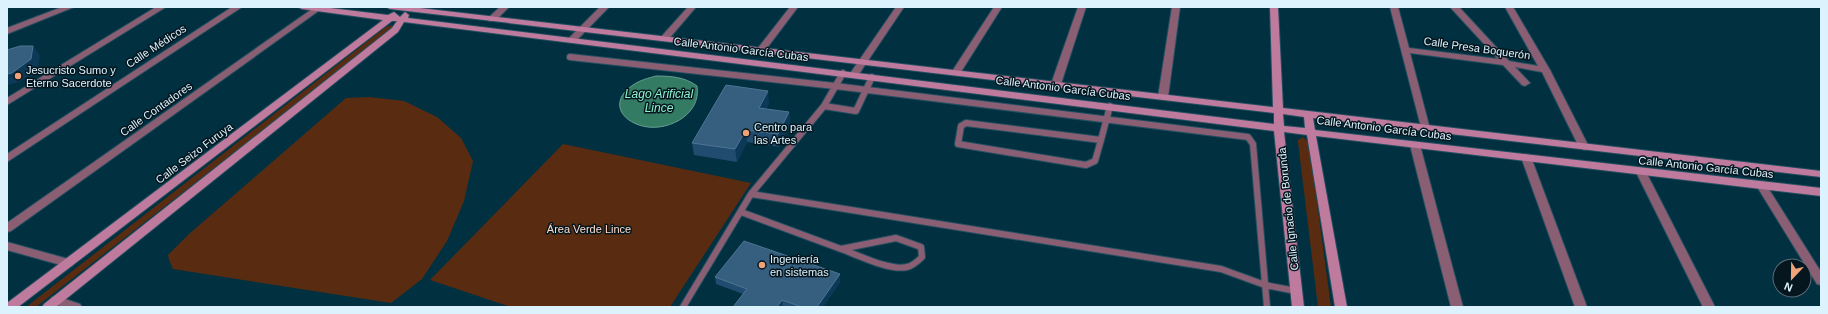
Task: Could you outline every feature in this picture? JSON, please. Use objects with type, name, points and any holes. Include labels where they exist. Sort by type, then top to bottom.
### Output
[{"type":"street","points":[[7,31],[70,7]]},
{"type":"street","points":[[7,102],[162,7]]},
{"type":"street","name":"Calle Médicos","points":[[7,159],[238,7]]},
{"type":"street","name":"Calle Antonio García Cubas","points":[[302,7],[854,74],[1416,145],[1821,192]]},
{"type":"street","name":"Calle Antonio García Cubas","points":[[390,7],[1821,174]]},
{"type":"street","points":[[492,19],[505,7]]},
{"type":"street","points":[[572,40],[605,7]]},
{"type":"street","points":[[664,39],[692,7]]},
{"type":"street","points":[[761,50],[794,7]]},
{"type":"street","points":[[854,74],[900,7]]},
{"type":"street","points":[[956,73],[998,7]]},
{"type":"street","points":[[1056,84],[1082,7]]},
{"type":"street","points":[[1163,97],[1176,7]]},
{"type":"street","name":"Calle Ignacio de Borunda","points":[[1274,7],[1279,128],[1298,307]]},
{"type":"street","points":[[1394,7],[1425,128]]},
{"type":"street","points":[[1454,7],[1525,83]]},
{"type":"street","points":[[1509,7],[1545,70],[1584,147]]},
{"type":"street","name":"Calle Contadores","points":[[7,228],[319,8]]},
{"type":"street","points":[[52,304],[395,30],[403,19],[407,8]]},
{"type":"street","name":"Calle Seizo Furuya","points":[[10,307],[391,18],[407,8]]},
{"type":"street","name":"Calle Presa Boquerón","points":[[1405,50],[1507,63],[1545,70]]},
{"type":"street","points":[[1308,115],[1341,307]]},
{"type":"street","points":[[1416,145],[1457,307]]},
{"type":"street","points":[[1526,157],[1581,307]]},
{"type":"street","points":[[1641,172],[1709,307]]},
{"type":"street","points":[[1761,185],[1821,280]]},
{"type":"street","points":[[7,246],[68,263]]},
{"type":"street","points":[[52,304],[76,307]]},
{"type":"lane","points":[[570,57],[835,86],[1248,137],[1253,144],[1267,307]]},
{"type":"lane","points":[[683,307],[751,194],[824,106],[843,73]]},
{"type":"lane","points":[[824,106],[856,110],[872,77]]},
{"type":"lane","points":[[1100,140],[966,123],[961,126],[958,144],[1086,165],[1095,161],[1110,106]]},
{"type":"lane","points":[[751,194],[1221,269],[1265,285],[1296,291]]},
{"type":"lane","points":[[741,212],[841,249],[879,263],[899,268],[915,265],[922,257],[920,247],[896,238],[841,249]]},
{"type":"green space","points":[[392,25],[392,29],[36,307],[26,307],[386,27]]},
{"type":"green space","points":[[369,97],[404,101],[437,117],[461,138],[473,161],[464,201],[447,241],[422,279],[391,303],[173,269],[168,255],[189,234],[346,98]]},
{"type":"green space","points":[[1303,137],[1309,143],[1331,307],[1318,307],[1298,142],[1298,140]]},
{"type":"green space","name":"Área Verde Lince","points":[[563,144],[751,183],[670,307],[511,307],[430,280]]},
{"type":"water","name":"Lago Arificial Lince","points":[[656,76],[678,78],[697,86],[697,97],[694,106],[687,114],[670,125],[649,127],[631,122],[622,112],[620,107],[622,96],[633,85],[642,80]]},
{"type":"building","points":[[20,46],[33,46],[31,59],[12,73],[7,74],[7,50]]},
{"type":"building","name":"Centro para las Artes","points":[[726,85],[768,91],[759,108],[789,112],[778,134],[746,130],[735,149],[692,143]]},
{"type":"building","name":"Ingeniería en sistemas","points":[[744,241],[840,274],[817,307],[802,307],[782,300],[777,307],[733,307],[747,289],[715,277]]},
{"type":"place","name":"Jesucristo Sumo y Eterno Sacerdote","points":[[18,76]]},
{"type":"place","name":"Centro para las Artes","points":[[746,133]]},
{"type":"place","name":"Ingeniería en sistemas","points":[[762,265]]}]
